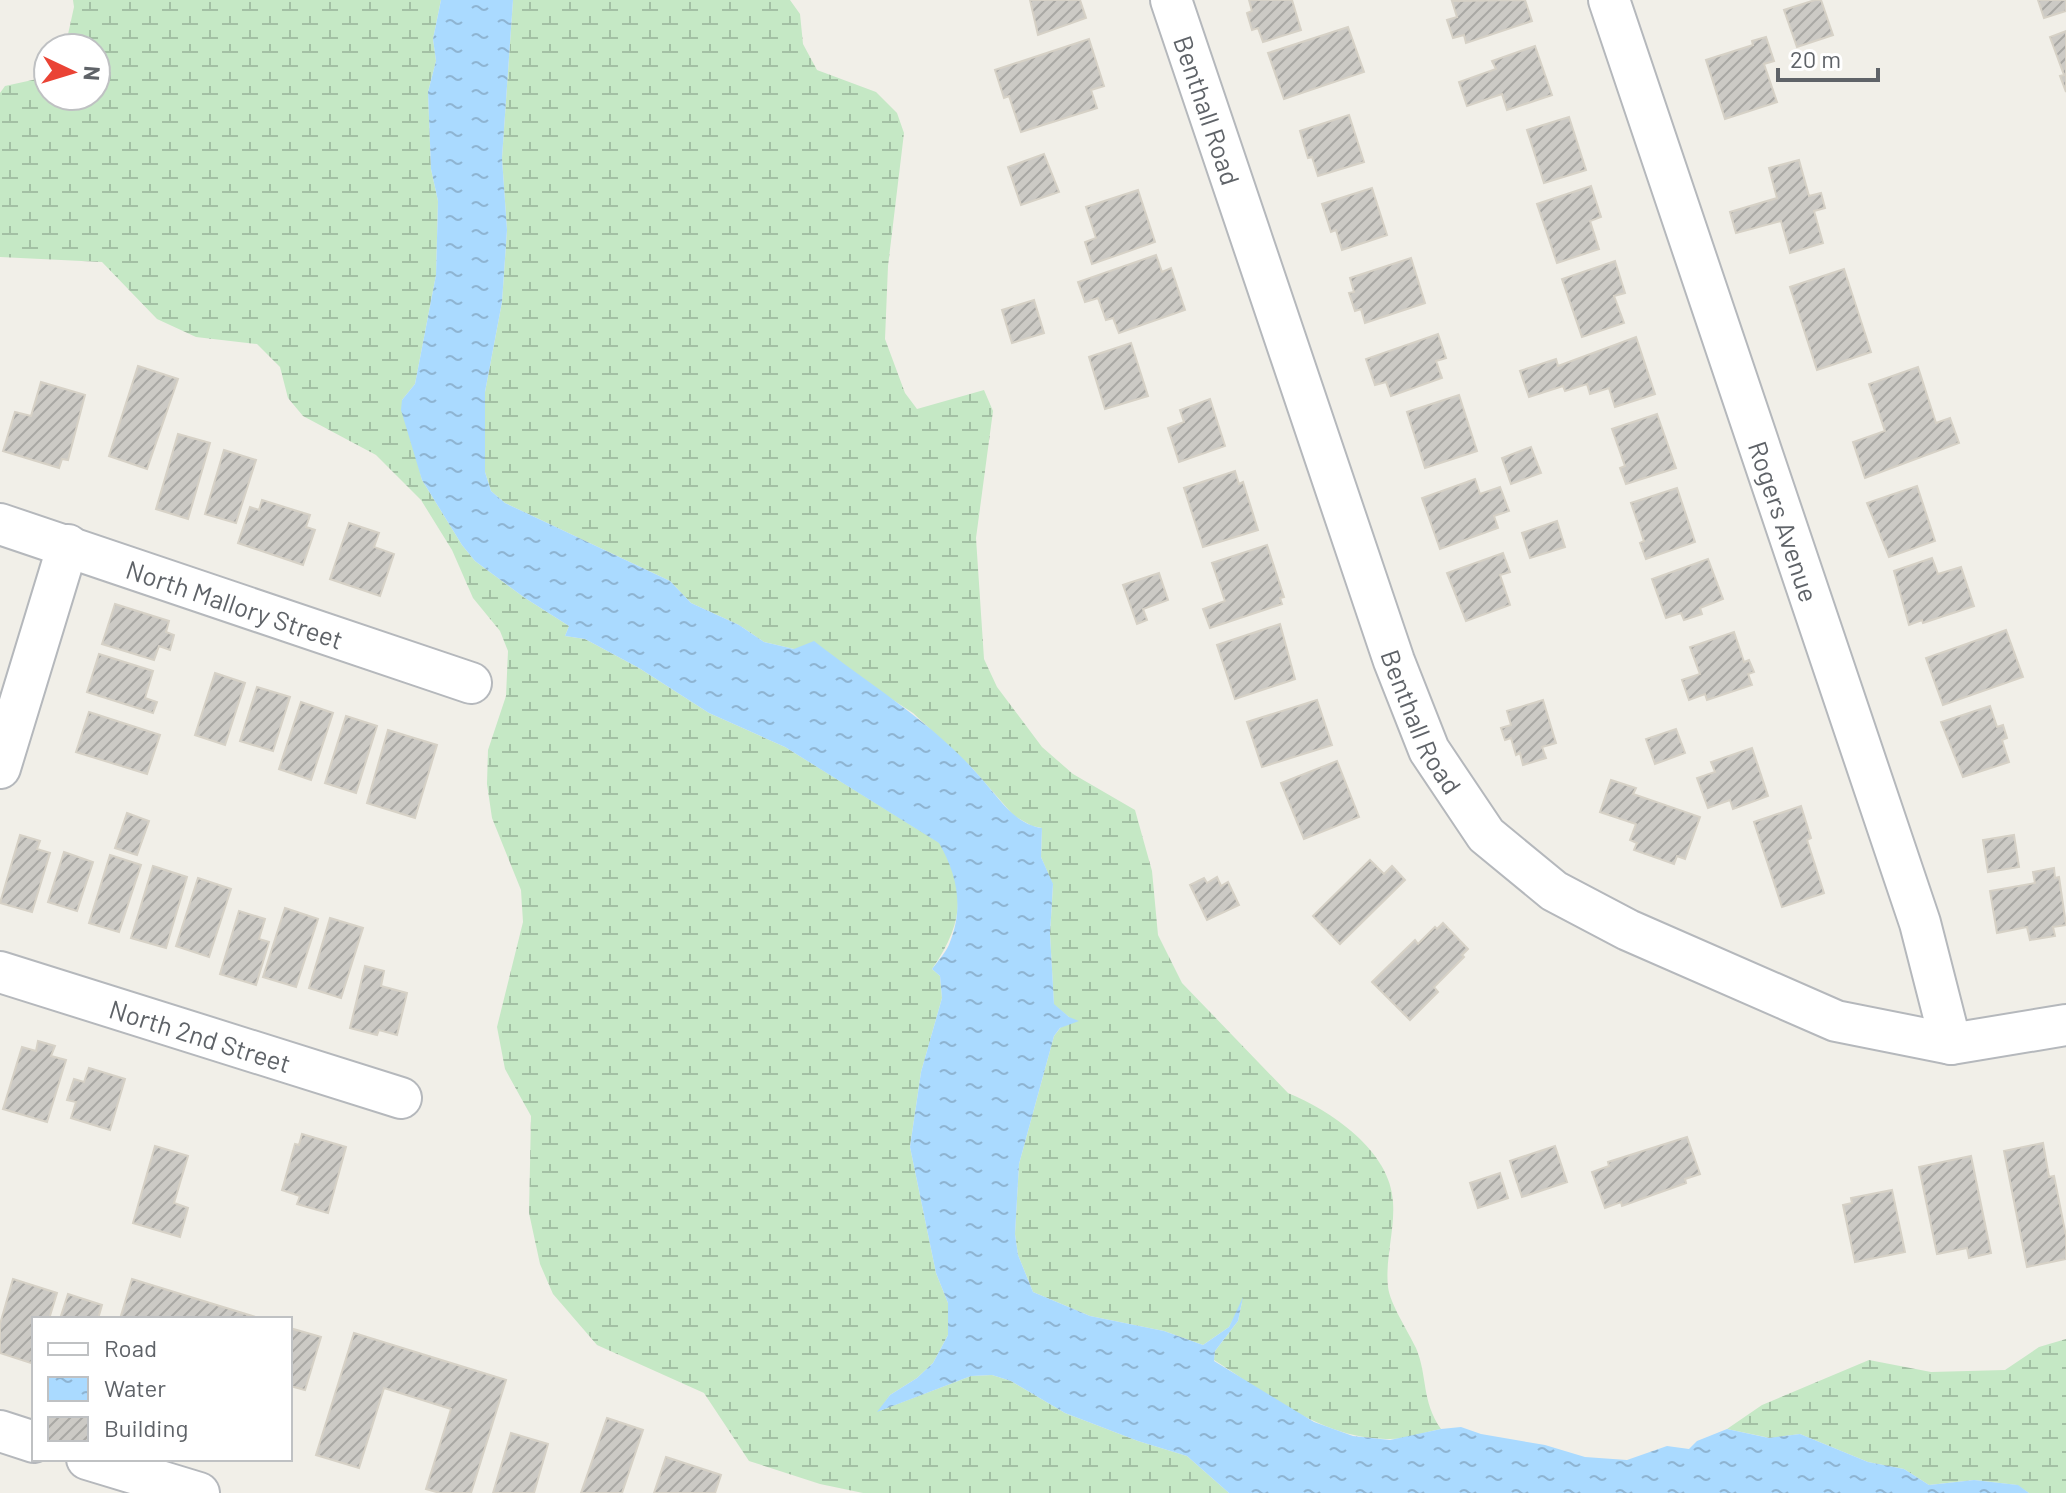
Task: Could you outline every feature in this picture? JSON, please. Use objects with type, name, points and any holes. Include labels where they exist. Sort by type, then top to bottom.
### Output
[{"type":"street","name":"Benthall Road","points":[[1171,0],[1394,661],[1429,750],[1486,835],[1554,891],[1628,930],[1836,1021],[1951,1044],[2066,1025]]},
{"type":"street","name":"Rogers Avenue","points":[[1609,0],[1920,923],[1951,1044]]},
{"type":"street","name":"North Mallory Street","points":[[0,524],[471,683]]},
{"type":"street","points":[[0,768],[68,545]]},
{"type":"street","name":"North 2nd Street","points":[[0,972],[401,1098]]},
{"type":"street","points":[[0,1431],[32,1441]]},
{"type":"street","points":[[94,1461],[199,1493]]},
{"type":"green space","points":[[73,0],[441,0],[433,39],[436,61],[428,92],[431,169],[438,201],[436,275],[415,384],[402,400],[422,480],[475,561],[569,626],[565,636],[585,639],[639,668],[709,713],[785,747],[940,843],[949,860],[958,892],[958,907],[950,937],[932,969],[940,976],[942,998],[921,1072],[910,1147],[936,1273],[948,1303],[948,1335],[933,1363],[917,1378],[890,1395],[879,1411],[971,1376],[992,1375],[1011,1381],[1065,1413],[1187,1456],[1229,1493],[863,1493],[820,1484],[749,1461],[704,1393],[597,1345],[553,1294],[540,1264],[529,1213],[531,1116],[505,1069],[497,1027],[523,922],[521,890],[492,818],[487,784],[488,750],[506,696],[508,651],[500,631],[473,598],[452,550],[421,500],[376,455],[303,416],[288,398],[280,367],[257,344],[196,337],[157,319],[102,262],[0,257],[0,93],[5,86],[32,80],[32,112],[112,112],[112,32],[69,32]]},
{"type":"green space","points":[[513,0],[790,0],[800,14],[803,44],[817,70],[876,92],[897,113],[904,133],[888,266],[885,339],[905,393],[917,409],[984,390],[993,411],[976,538],[984,659],[997,687],[1042,747],[1073,774],[1135,810],[1152,871],[1158,935],[1182,983],[1288,1093],[1322,1110],[1356,1135],[1382,1166],[1390,1183],[1393,1202],[1389,1294],[1416,1348],[1430,1408],[1441,1429],[1393,1439],[1362,1437],[1317,1423],[1275,1400],[1214,1360],[1215,1351],[1238,1321],[1242,1302],[1229,1327],[1203,1345],[1164,1331],[1090,1316],[1033,1292],[1018,1255],[1015,1234],[1019,1164],[1054,1036],[1069,1017],[1054,1005],[1050,934],[1053,885],[1041,857],[1042,828],[1014,816],[973,769],[913,713],[870,685],[794,649],[764,642],[739,625],[691,603],[670,581],[505,503],[491,491],[485,472],[485,392],[502,302],[507,230],[502,158]]},
{"type":"green space","points":[[2066,1339],[2066,1493],[2029,1493],[2017,1485],[1974,1480],[1929,1485],[1904,1469],[1868,1462],[1800,1434],[1770,1438],[1727,1429],[1762,1405],[1869,1360],[1931,1372],[2005,1370],[2039,1347]]},
{"type":"water","points":[[441,0],[513,0],[502,158],[507,230],[502,302],[485,392],[485,472],[491,491],[505,503],[670,581],[691,603],[739,625],[764,642],[794,649],[814,641],[943,740],[1015,816],[1042,828],[1041,857],[1053,884],[1050,934],[1054,1004],[1079,1021],[1060,1028],[1054,1036],[1019,1164],[1015,1234],[1018,1255],[1033,1292],[1090,1316],[1164,1331],[1203,1345],[1229,1327],[1243,1297],[1238,1321],[1215,1351],[1214,1361],[1314,1422],[1353,1436],[1390,1440],[1461,1427],[1585,1457],[1627,1460],[1667,1446],[1689,1449],[1697,1441],[1727,1429],[1769,1438],[1800,1434],[1868,1462],[1904,1469],[1929,1485],[1974,1480],[2018,1485],[2029,1493],[1229,1493],[1187,1456],[1065,1413],[1011,1381],[992,1375],[971,1376],[877,1412],[890,1395],[917,1378],[933,1363],[948,1335],[948,1303],[936,1273],[910,1147],[921,1072],[942,998],[940,976],[932,969],[949,945],[957,916],[954,879],[939,843],[785,747],[709,713],[639,668],[585,639],[565,636],[569,626],[475,561],[422,480],[401,410],[402,400],[415,384],[436,275],[438,201],[431,169],[428,92],[436,61],[433,39]]},
{"type":"building","points":[[1030,0],[1080,0],[1086,18],[1038,35]]},
{"type":"building","points":[[1249,0],[1292,0],[1301,30],[1263,42],[1258,28],[1252,30],[1247,13],[1252,11]]},
{"type":"building","points":[[1525,0],[1532,21],[1466,43],[1464,35],[1453,38],[1447,20],[1457,17],[1452,1]]},
{"type":"building","points":[[1821,0],[1833,35],[1797,47],[1784,10]]},
{"type":"building","points":[[2038,0],[2066,0],[2066,11],[2044,18]]},
{"type":"building","points":[[1348,27],[1364,72],[1284,99],[1268,53]]},
{"type":"building","points":[[2066,31],[2066,92],[2060,76],[2064,75],[2050,37]]},
{"type":"building","points":[[1766,37],[1774,61],[1764,64],[1777,102],[1725,119],[1706,60],[1753,45],[1752,41]]},
{"type":"building","points":[[1089,39],[1104,86],[1091,90],[1097,108],[1021,132],[1009,96],[1004,98],[995,70]]},
{"type":"building","points":[[1535,46],[1552,95],[1507,110],[1502,94],[1467,106],[1459,82],[1496,69],[1492,61]]},
{"type":"building","points":[[1349,115],[1364,162],[1318,176],[1312,157],[1308,158],[1300,131]]},
{"type":"building","points":[[1569,117],[1586,170],[1544,183],[1527,130]]},
{"type":"building","points":[[1044,154],[1059,192],[1021,205],[1008,167]]},
{"type":"building","points":[[1799,160],[1809,196],[1821,193],[1825,208],[1814,211],[1823,243],[1790,253],[1781,221],[1736,233],[1730,212],[1777,198],[1769,168]]},
{"type":"building","points":[[1591,186],[1601,217],[1590,221],[1599,249],[1557,263],[1537,204]]},
{"type":"building","points":[[1372,188],[1387,235],[1342,250],[1336,230],[1331,232],[1322,204]]},
{"type":"building","points":[[1138,190],[1155,242],[1092,264],[1085,242],[1096,238],[1086,207]]},
{"type":"building","points":[[1156,255],[1162,272],[1171,268],[1185,310],[1119,333],[1113,318],[1106,320],[1098,298],[1085,302],[1078,282]]},
{"type":"building","points":[[1411,258],[1425,303],[1365,323],[1361,309],[1355,311],[1349,293],[1354,292],[1350,278]]},
{"type":"building","points":[[1615,261],[1625,293],[1614,296],[1624,323],[1582,337],[1562,279]]},
{"type":"building","points":[[1844,269],[1871,352],[1817,370],[1790,287]]},
{"type":"building","points":[[1034,300],[1044,333],[1012,343],[1002,310]]},
{"type":"building","points":[[1438,334],[1446,358],[1436,361],[1442,378],[1391,396],[1386,382],[1375,385],[1366,359]]},
{"type":"building","points":[[1636,337],[1655,394],[1615,407],[1609,388],[1590,394],[1587,384],[1565,391],[1563,386],[1529,397],[1520,371],[1556,359],[1558,366]]},
{"type":"building","points":[[1131,343],[1148,396],[1105,409],[1089,357]]},
{"type":"building","points":[[138,366],[178,379],[147,469],[109,456]]},
{"type":"building","points":[[1918,367],[1936,423],[1950,418],[1959,443],[1865,478],[1853,442],[1885,431],[1869,384]]},
{"type":"building","points":[[41,382],[85,395],[68,460],[62,459],[59,468],[3,451],[15,412],[31,416]]},
{"type":"building","points":[[1459,395],[1477,451],[1425,468],[1407,412]]},
{"type":"building","points":[[1210,399],[1225,446],[1179,462],[1168,428],[1184,422],[1180,410]]},
{"type":"building","points":[[1657,414],[1676,468],[1626,484],[1620,468],[1625,466],[1612,429]]},
{"type":"building","points":[[178,434],[210,443],[188,519],[156,509]]},
{"type":"building","points":[[1531,447],[1541,473],[1511,484],[1502,458]]},
{"type":"building","points":[[224,450],[256,460],[236,523],[205,514]]},
{"type":"building","points":[[1235,471],[1239,484],[1243,482],[1258,530],[1203,547],[1184,488]]},
{"type":"building","points":[[1475,479],[1480,494],[1500,487],[1509,511],[1494,516],[1498,528],[1440,549],[1422,498]]},
{"type":"building","points":[[1917,486],[1935,541],[1889,557],[1867,503]]},
{"type":"building","points":[[1677,488],[1695,542],[1646,559],[1640,543],[1644,541],[1631,503]]},
{"type":"building","points":[[262,500],[310,515],[306,527],[315,530],[303,565],[238,543],[250,507],[259,510]]},
{"type":"building","points":[[1557,521],[1565,547],[1530,558],[1522,533]]},
{"type":"building","points":[[349,523],[379,533],[374,547],[394,554],[380,596],[330,579]]},
{"type":"building","points":[[1267,545],[1284,597],[1280,598],[1282,604],[1210,628],[1203,609],[1225,601],[1212,563]]},
{"type":"building","points":[[1503,553],[1510,572],[1500,575],[1510,605],[1466,621],[1447,573]]},
{"type":"building","points":[[1932,558],[1938,574],[1961,567],[1974,606],[1909,625],[1894,571]]},
{"type":"building","points":[[1708,559],[1723,599],[1700,608],[1702,614],[1684,620],[1681,613],[1666,618],[1652,579]]},
{"type":"building","points":[[1159,573],[1168,600],[1143,609],[1147,620],[1137,624],[1123,585]]},
{"type":"building","points":[[115,604],[169,621],[166,632],[174,635],[170,650],[159,646],[154,660],[102,644]]},
{"type":"building","points":[[1280,624],[1295,679],[1235,699],[1217,645]]},
{"type":"building","points":[[2006,630],[2023,677],[1943,705],[1926,658]]},
{"type":"building","points":[[1734,632],[1744,662],[1749,660],[1754,672],[1748,674],[1752,685],[1707,700],[1705,694],[1689,700],[1682,680],[1700,674],[1690,647]]},
{"type":"building","points":[[99,654],[153,671],[145,698],[157,702],[153,713],[87,692]]},
{"type":"building","points":[[215,673],[245,683],[225,745],[195,735]]},
{"type":"building","points":[[257,687],[290,697],[273,751],[240,741]]},
{"type":"building","points":[[1317,700],[1332,745],[1262,767],[1247,722]]},
{"type":"building","points":[[1543,700],[1556,743],[1542,747],[1546,758],[1523,765],[1520,753],[1516,755],[1511,738],[1505,740],[1501,728],[1511,725],[1507,711]]},
{"type":"building","points":[[301,702],[333,713],[311,780],[279,769]]},
{"type":"building","points":[[1990,706],[1997,727],[2003,725],[2007,738],[2002,740],[2009,762],[1963,777],[1941,722]]},
{"type":"building","points":[[89,712],[160,735],[147,774],[76,752]]},
{"type":"building","points":[[346,716],[377,726],[356,793],[325,783]]},
{"type":"building","points":[[1676,729],[1685,753],[1655,764],[1646,739]]},
{"type":"building","points":[[388,730],[437,745],[415,818],[367,803]]},
{"type":"building","points":[[1752,748],[1768,796],[1733,809],[1730,800],[1708,808],[1697,778],[1715,772],[1711,762]]},
{"type":"building","points":[[1337,761],[1359,817],[1304,839],[1281,783]]},
{"type":"building","points":[[1611,780],[1636,788],[1633,794],[1700,817],[1685,859],[1677,856],[1674,864],[1634,850],[1637,843],[1630,840],[1636,824],[1600,812]]},
{"type":"building","points":[[1801,806],[1811,838],[1807,840],[1824,893],[1782,907],[1754,822]]},
{"type":"building","points":[[127,813],[149,821],[137,855],[115,848]]},
{"type":"building","points":[[20,835],[40,841],[37,849],[50,853],[32,912],[0,903]]},
{"type":"building","points":[[2014,835],[2019,867],[1988,872],[1983,840]]},
{"type":"building","points":[[64,852],[93,862],[77,911],[48,902]]},
{"type":"building","points":[[110,855],[141,865],[119,932],[89,923]]},
{"type":"building","points":[[1370,860],[1384,874],[1392,866],[1405,880],[1340,944],[1313,916]]},
{"type":"building","points":[[153,866],[187,877],[166,948],[131,938]]},
{"type":"building","points":[[2054,868],[2055,878],[2059,877],[2066,925],[2053,927],[2055,936],[2030,940],[2027,927],[1997,933],[1990,891],[2035,883],[2033,872]]},
{"type":"building","points":[[1217,877],[1221,886],[1228,882],[1239,905],[1207,920],[1190,885],[1204,878],[1207,883]]},
{"type":"building","points":[[198,878],[231,889],[209,957],[176,946]]},
{"type":"building","points":[[285,908],[318,919],[296,987],[263,977]]},
{"type":"building","points":[[239,911],[265,919],[259,939],[269,942],[256,985],[220,974]]},
{"type":"building","points":[[330,918],[363,928],[341,998],[309,988]]},
{"type":"building","points":[[1443,923],[1468,949],[1434,987],[1438,992],[1410,1020],[1372,982],[1415,940],[1418,944]]},
{"type":"building","points":[[365,966],[384,971],[381,986],[407,993],[397,1035],[379,1030],[377,1035],[350,1028]]},
{"type":"building","points":[[38,1041],[55,1046],[51,1056],[66,1060],[47,1122],[3,1109],[22,1047],[36,1051]]},
{"type":"building","points":[[89,1068],[125,1079],[110,1130],[71,1118],[76,1102],[67,1100],[74,1079],[84,1082]]},
{"type":"building","points":[[302,1134],[346,1147],[328,1213],[297,1204],[300,1196],[282,1190],[295,1144],[299,1145]]},
{"type":"building","points":[[1687,1137],[1700,1174],[1685,1179],[1686,1183],[1622,1206],[1621,1202],[1605,1208],[1592,1172],[1609,1166],[1608,1162]]},
{"type":"building","points":[[2043,1143],[2049,1177],[2054,1176],[2066,1236],[2066,1259],[2027,1267],[2004,1151]]},
{"type":"building","points":[[155,1146],[188,1156],[174,1203],[188,1208],[180,1237],[133,1223]]},
{"type":"building","points":[[1555,1146],[1567,1182],[1522,1197],[1510,1161]]},
{"type":"building","points":[[1971,1156],[1991,1253],[1969,1258],[1967,1248],[1937,1254],[1919,1167]]},
{"type":"building","points":[[1500,1173],[1508,1198],[1478,1208],[1470,1183]]},
{"type":"building","points":[[1892,1190],[1905,1252],[1855,1262],[1843,1205],[1852,1203],[1851,1198]]},
{"type":"building","points":[[13,1279],[57,1293],[50,1317],[32,1317],[31,1363],[0,1353],[0,1324]]},
{"type":"building","points":[[132,1279],[256,1317],[121,1317]]},
{"type":"building","points":[[68,1294],[102,1305],[99,1317],[61,1317]]},
{"type":"building","points":[[292,1329],[321,1337],[305,1390],[292,1387]]},
{"type":"building","points":[[354,1333],[506,1380],[471,1493],[440,1493],[426,1489],[451,1409],[384,1388],[359,1468],[316,1455]]},
{"type":"building","points":[[607,1418],[643,1430],[622,1493],[581,1493]]},
{"type":"building","points":[[511,1433],[548,1444],[534,1493],[493,1493]]},
{"type":"building","points":[[666,1457],[721,1475],[715,1493],[654,1493]]}]
